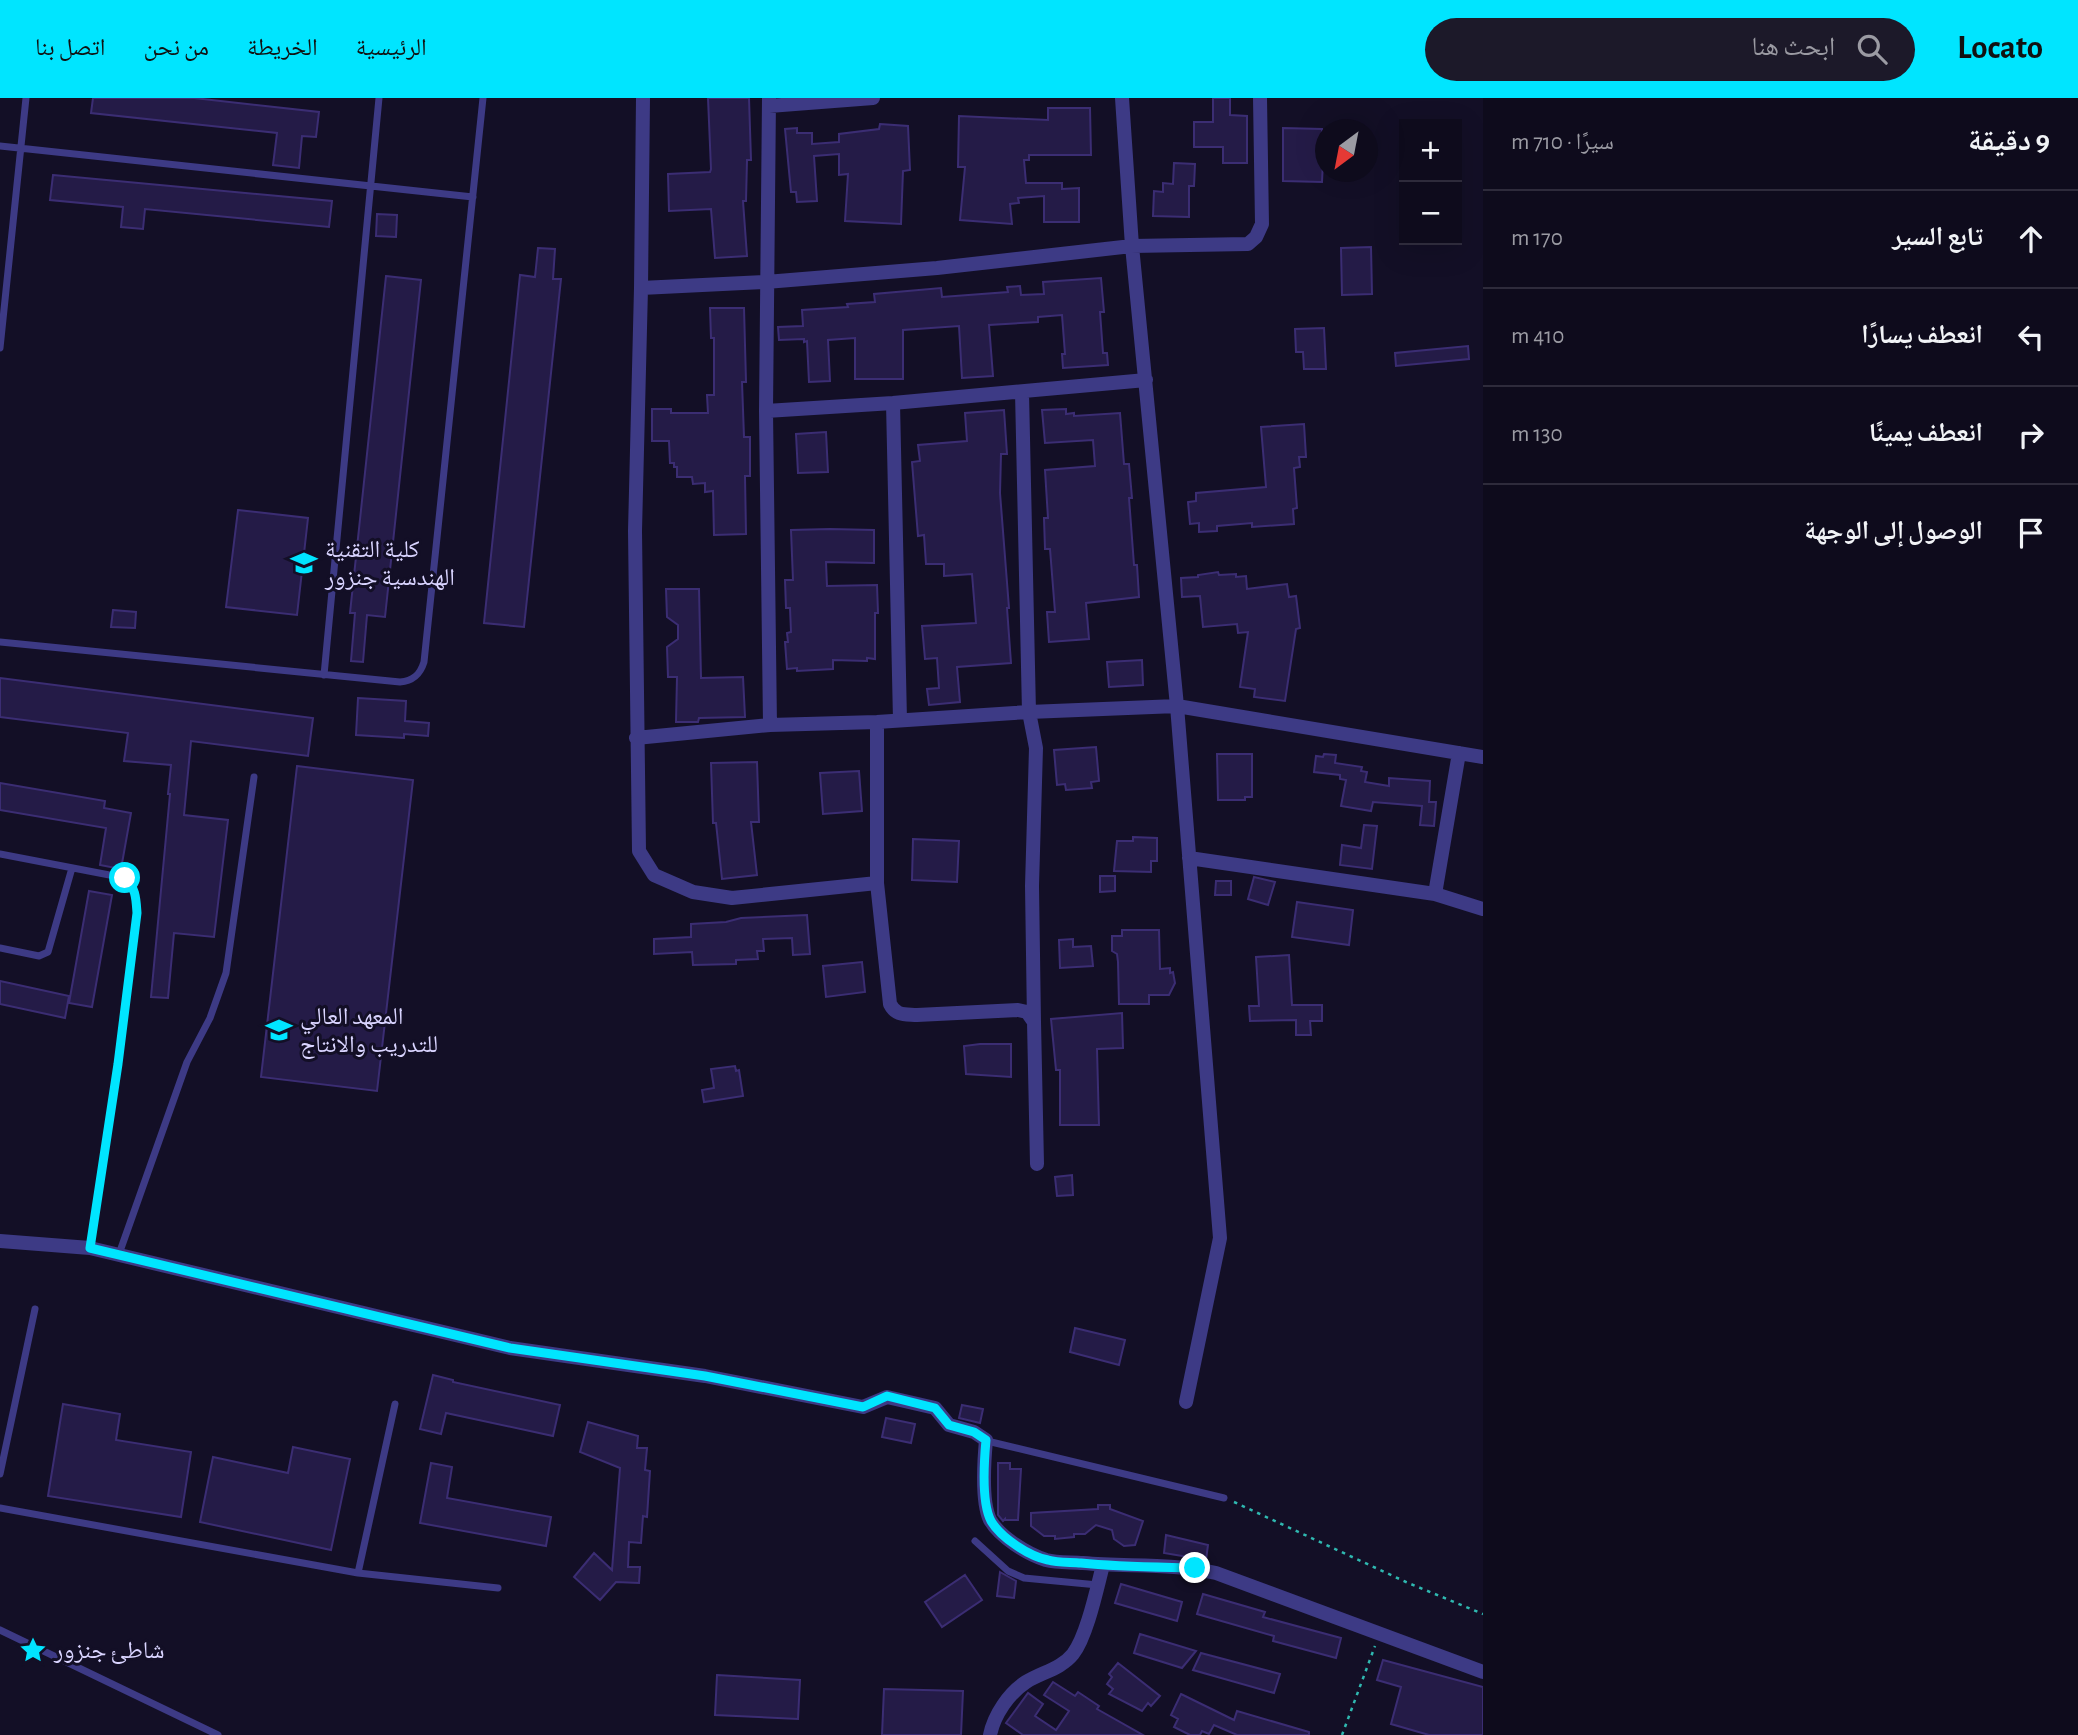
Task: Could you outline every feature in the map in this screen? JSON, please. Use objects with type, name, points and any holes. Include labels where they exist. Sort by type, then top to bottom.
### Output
[{"type":"street","points":[[643,98],[635,531],[639,851],[654,875],[693,892],[732,898],[877,883]]},
{"type":"street","points":[[770,725],[766,411],[769,102],[873,98]]},
{"type":"street","points":[[1122,98],[1132,246],[1177,706],[1220,1238],[1186,1402]]},
{"type":"street","points":[[641,288],[766,282],[937,268],[1132,246],[1248,244],[1256,237],[1262,224],[1260,98]]},
{"type":"street","points":[[766,411],[893,403],[1146,380]]},
{"type":"street","points":[[1022,392],[1029,712],[1036,748],[1032,886],[1037,1164]]},
{"type":"street","points":[[893,403],[900,720]]},
{"type":"street","points":[[636,738],[770,725],[1177,706],[1483,757]]},
{"type":"street","points":[[877,722],[877,883],[890,1004],[894,1012],[917,1015],[1018,1010],[1027,1012],[1034,1022]]},
{"type":"street","points":[[1435,894],[1459,753]]},
{"type":"street","points":[[1189,858],[1435,894],[1483,909]]},
{"type":"street","points":[[0,1241],[90,1248],[510,1348],[705,1376],[863,1407],[887,1396],[935,1408],[949,1425],[974,1432],[986,1440],[986,1508],[999,1531],[1023,1549],[1047,1560],[1195,1568],[1216,1573],[1483,1672]]},
{"type":"street","points":[[993,1733],[992,1723],[1005,1703],[1025,1682],[1058,1667],[1074,1653],[1089,1616],[1103,1565]]},
{"type":"lane","points":[[0,348],[26,98]]},
{"type":"lane","points":[[324,676],[379,98]]},
{"type":"lane","points":[[0,642],[400,682],[413,679],[422,669],[483,98]]},
{"type":"lane","points":[[0,146],[473,197]]},
{"type":"lane","points":[[119,1255],[187,1062],[210,1018],[226,973],[254,777]]},
{"type":"lane","points":[[0,854],[125,878],[136,895],[137,913],[118,1064],[90,1248]]},
{"type":"lane","points":[[0,948],[39,956],[48,952],[72,868]]},
{"type":"lane","points":[[0,1474],[35,1309]]},
{"type":"lane","points":[[358,1573],[395,1404]]},
{"type":"lane","points":[[986,1440],[1224,1498]]},
{"type":"lane","points":[[0,1508],[358,1573],[498,1588]]},
{"type":"lane","points":[[975,1541],[1007,1572],[1024,1578],[1098,1585]]},
{"type":"lane","points":[[0,1630],[218,1735]]},
{"type":"path","points":[[1224,1498],[1249,1507],[1406,1582],[1483,1614]]},
{"type":"path","points":[[1342,1735],[1380,1633]]},
{"type":"building","points":[[93,98],[194,98],[319,112],[316,137],[302,136],[299,168],[273,165],[277,133],[91,113]]},
{"type":"building","points":[[708,98],[749,98],[751,160],[747,160],[746,201],[743,201],[747,256],[715,258],[711,209],[669,211],[668,174],[710,172]]},
{"type":"building","points":[[1213,98],[1230,98],[1230,115],[1247,116],[1247,163],[1223,163],[1223,147],[1194,147],[1194,122],[1213,122]]},
{"type":"building","points":[[1048,108],[1090,108],[1091,155],[1029,155],[1029,160],[1024,160],[1026,183],[1062,183],[1062,189],[1079,188],[1079,222],[1044,222],[1044,196],[1018,198],[1019,203],[1010,204],[1012,224],[960,220],[965,167],[958,167],[959,116],[1048,120]]},
{"type":"building","points":[[880,124],[908,126],[910,170],[903,171],[901,224],[845,221],[848,174],[839,175],[839,154],[814,156],[817,201],[797,202],[796,192],[791,192],[785,129],[797,128],[797,133],[812,133],[812,144],[839,142],[839,134],[879,129]]},
{"type":"building","points":[[1283,128],[1315,129],[1315,182],[1283,181]]},
{"type":"building","points":[[1174,163],[1195,164],[1194,186],[1189,186],[1189,217],[1153,216],[1154,191],[1163,192],[1163,183],[1173,184]]},
{"type":"building","points":[[53,175],[332,201],[329,227],[145,209],[143,229],[121,227],[123,207],[50,200]]},
{"type":"building","points":[[377,214],[397,215],[396,237],[376,236]]},
{"type":"building","points":[[1371,247],[1372,294],[1342,295],[1341,248]]},
{"type":"building","points":[[538,248],[555,249],[553,279],[561,279],[524,627],[484,623],[520,275],[535,277]]},
{"type":"building","points":[[386,276],[421,280],[385,617],[367,615],[363,662],[351,661],[355,613],[350,613]]},
{"type":"building","points":[[1101,278],[1103,353],[1107,353],[1108,365],[1063,368],[1062,354],[1065,354],[1062,315],[1038,317],[1038,322],[989,325],[993,376],[962,378],[959,326],[903,330],[903,379],[855,379],[855,338],[828,340],[830,381],[809,382],[807,341],[779,340],[778,327],[803,326],[802,310],[875,302],[874,294],[941,288],[942,297],[1008,292],[1007,287],[1020,286],[1021,295],[1044,294],[1043,282]]},
{"type":"building","points":[[710,308],[744,308],[744,437],[750,437],[750,476],[745,476],[746,534],[714,535],[713,491],[705,492],[705,483],[693,484],[692,477],[677,477],[677,467],[670,463],[669,441],[652,441],[652,409],[671,409],[671,413],[708,413],[707,395],[714,395],[714,338],[711,338]]},
{"type":"building","points":[[1324,328],[1326,369],[1304,369],[1303,352],[1296,352],[1295,329]]},
{"type":"building","points":[[1468,346],[1469,359],[1396,366],[1395,353]]},
{"type":"building","points":[[1066,409],[1066,414],[1074,413],[1074,416],[1120,413],[1124,464],[1129,464],[1134,565],[1137,565],[1139,597],[1086,603],[1089,639],[1049,642],[1047,612],[1055,612],[1050,549],[1045,549],[1044,518],[1048,518],[1045,470],[1095,466],[1093,440],[1045,443],[1042,410]]},
{"type":"building","points":[[1004,410],[1007,454],[1001,454],[1000,493],[1011,663],[957,667],[960,702],[929,705],[927,689],[939,688],[937,658],[925,659],[922,626],[976,623],[972,574],[944,576],[944,564],[926,564],[924,535],[918,536],[912,462],[920,461],[918,445],[967,441],[965,413]]},
{"type":"building","points":[[1304,424],[1306,457],[1299,457],[1300,467],[1294,468],[1297,508],[1293,509],[1294,524],[1252,527],[1252,523],[1217,526],[1217,531],[1199,532],[1199,523],[1190,524],[1188,502],[1196,501],[1196,493],[1266,487],[1261,427]]},
{"type":"building","points":[[826,432],[828,472],[798,473],[796,434]]},
{"type":"building","points":[[238,510],[308,518],[297,615],[226,607]]},
{"type":"building","points":[[791,530],[874,530],[874,563],[826,562],[827,586],[877,585],[875,659],[833,660],[833,669],[787,669],[785,642],[788,642],[787,633],[791,632],[790,608],[786,608],[785,580],[793,580]]},
{"type":"building","points":[[1218,572],[1219,575],[1246,576],[1247,589],[1287,584],[1289,597],[1296,596],[1300,628],[1296,629],[1285,701],[1254,697],[1255,689],[1240,687],[1248,632],[1238,633],[1237,624],[1203,627],[1200,596],[1182,597],[1181,578]]},
{"type":"building","points":[[666,589],[699,589],[701,678],[743,677],[745,717],[699,718],[698,722],[676,722],[677,677],[668,677],[667,647],[678,639],[678,625],[667,617]]},
{"type":"building","points":[[113,610],[136,612],[135,628],[111,627]]},
{"type":"building","points":[[1142,660],[1143,685],[1109,687],[1107,662]]},
{"type":"building","points":[[0,678],[313,718],[308,756],[191,741],[184,815],[228,820],[214,937],[174,933],[168,998],[151,997],[171,765],[124,761],[128,733],[0,717]]},
{"type":"building","points":[[358,698],[406,701],[405,721],[429,723],[428,736],[404,734],[404,738],[356,735]]},
{"type":"building","points":[[1096,747],[1099,781],[1091,782],[1092,788],[1066,790],[1065,784],[1057,785],[1054,750]]},
{"type":"building","points":[[1217,754],[1252,754],[1252,797],[1245,797],[1245,800],[1218,800]]},
{"type":"building","points":[[1324,754],[1336,755],[1335,763],[1362,767],[1361,771],[1367,772],[1365,782],[1389,786],[1389,778],[1430,781],[1429,802],[1436,802],[1434,826],[1420,825],[1422,806],[1373,802],[1371,811],[1341,806],[1346,780],[1340,779],[1340,775],[1314,772],[1316,756],[1323,757]]},
{"type":"building","points":[[757,762],[759,822],[751,822],[757,875],[722,879],[716,823],[713,823],[711,763]]},
{"type":"building","points":[[297,766],[413,780],[377,1091],[261,1077]]},
{"type":"building","points":[[859,771],[862,811],[823,814],[820,773]]},
{"type":"building","points":[[0,783],[105,801],[104,808],[131,813],[121,869],[100,865],[106,828],[0,810]]},
{"type":"building","points":[[1364,825],[1377,826],[1372,869],[1340,865],[1342,845],[1361,848]]},
{"type":"building","points":[[1133,837],[1157,838],[1157,861],[1151,861],[1151,872],[1114,871],[1117,841],[1133,841]]},
{"type":"building","points":[[913,839],[959,841],[957,882],[912,880]]},
{"type":"building","points":[[1100,876],[1115,876],[1115,891],[1100,892]]},
{"type":"building","points":[[1254,877],[1275,882],[1268,905],[1248,899]]},
{"type":"building","points":[[1216,881],[1231,881],[1231,895],[1215,895]]},
{"type":"building","points":[[89,891],[112,895],[92,1007],[69,1003]]},
{"type":"building","points":[[1297,902],[1353,910],[1349,945],[1292,937]]},
{"type":"building","points":[[807,915],[810,954],[793,955],[792,938],[763,939],[764,951],[757,951],[758,959],[736,960],[736,964],[693,965],[692,952],[654,954],[654,939],[691,937],[691,924],[726,922],[741,918]]},
{"type":"building","points":[[1122,930],[1159,930],[1160,969],[1170,968],[1175,983],[1169,995],[1149,995],[1149,1004],[1119,1004],[1118,962],[1117,954],[1112,951],[1112,936],[1122,936]]},
{"type":"building","points":[[1073,939],[1073,947],[1091,946],[1093,966],[1060,968],[1059,940]]},
{"type":"building","points":[[1289,955],[1292,1005],[1322,1005],[1322,1021],[1310,1021],[1311,1035],[1296,1035],[1296,1020],[1250,1021],[1249,1006],[1259,1006],[1256,957]]},
{"type":"building","points":[[862,962],[865,992],[826,997],[823,966]]},
{"type":"building","points":[[0,981],[69,996],[65,1018],[0,1004]]},
{"type":"building","points":[[1122,1013],[1123,1048],[1097,1049],[1099,1125],[1060,1125],[1060,1070],[1056,1070],[1051,1019]]},
{"type":"building","points":[[1011,1044],[1011,1077],[966,1074],[964,1046]]},
{"type":"building","points":[[735,1066],[736,1071],[739,1070],[743,1096],[704,1102],[702,1090],[714,1088],[711,1069]]},
{"type":"building","points":[[1072,1175],[1073,1195],[1057,1196],[1055,1177]]},
{"type":"building","points":[[1075,1328],[1125,1340],[1119,1365],[1070,1352]]},
{"type":"building","points":[[433,1375],[453,1382],[560,1405],[553,1436],[446,1413],[441,1434],[420,1429]]},
{"type":"building","points":[[63,1404],[120,1414],[116,1440],[191,1452],[181,1517],[48,1496]]},
{"type":"building","points":[[962,1405],[983,1409],[980,1423],[959,1418]]},
{"type":"building","points":[[886,1418],[915,1424],[911,1443],[882,1437]]},
{"type":"building","points":[[588,1422],[638,1436],[637,1448],[647,1448],[645,1470],[650,1471],[647,1517],[643,1516],[641,1543],[629,1542],[628,1567],[640,1567],[639,1583],[616,1582],[600,1600],[574,1577],[594,1553],[612,1570],[620,1468],[580,1452]]},
{"type":"building","points":[[293,1447],[350,1459],[331,1550],[200,1522],[213,1457],[288,1473]]},
{"type":"building","points":[[431,1463],[452,1467],[447,1498],[551,1517],[546,1546],[420,1523]]},
{"type":"building","points":[[998,1463],[1010,1463],[1010,1469],[1021,1469],[1018,1520],[1003,1521],[998,1515]]},
{"type":"building","points":[[1098,1505],[1110,1505],[1110,1509],[1143,1521],[1135,1545],[1124,1546],[1114,1539],[1112,1530],[1096,1525],[1085,1534],[1055,1539],[1055,1536],[1044,1536],[1031,1526],[1031,1513],[1098,1509]]},
{"type":"building","points":[[1166,1535],[1208,1545],[1206,1560],[1164,1553]]},
{"type":"building","points":[[1000,1572],[1016,1581],[1014,1598],[997,1596]]},
{"type":"building","points":[[965,1575],[982,1600],[942,1627],[925,1602]]},
{"type":"building","points":[[1121,1584],[1182,1602],[1177,1621],[1115,1603]]},
{"type":"building","points":[[1203,1594],[1265,1612],[1263,1617],[1341,1638],[1336,1658],[1273,1641],[1274,1636],[1197,1614]]},
{"type":"building","points":[[1140,1634],[1196,1651],[1182,1668],[1134,1653]]},
{"type":"building","points":[[1201,1653],[1280,1674],[1274,1693],[1193,1670]]},
{"type":"building","points":[[1383,1660],[1483,1687],[1483,1735],[1429,1735],[1391,1724],[1401,1687],[1377,1680]]},
{"type":"building","points":[[1118,1663],[1160,1696],[1151,1706],[1148,1703],[1142,1711],[1109,1694],[1113,1689],[1107,1684],[1112,1677],[1109,1674]]},
{"type":"building","points":[[717,1675],[800,1680],[798,1719],[715,1715]]},
{"type":"building","points":[[1053,1682],[1075,1696],[1078,1692],[1099,1706],[1097,1709],[1143,1735],[1023,1735],[1006,1723],[1028,1693],[1043,1704],[1035,1716],[1056,1730],[1069,1711],[1044,1695]]},
{"type":"building","points":[[884,1689],[963,1691],[961,1735],[882,1735]]},
{"type":"building","points":[[1181,1694],[1234,1720],[1237,1711],[1309,1732],[1309,1735],[1237,1735],[1214,1725],[1209,1734],[1202,1731],[1200,1735],[1190,1735],[1174,1727],[1178,1719],[1171,1715]]},
{"type":"place","name":"كلية التقنية الهندسية جنزور","points":[[304,563]]},
{"type":"place","name":"المعهد العالي للتدريب والانتاج","points":[[279,1030]]},
{"type":"place","name":"شاطئ جنزور","points":[[33,1650]]},
{"type":"route","points":[[125,878],[136,895],[137,913],[118,1064],[90,1248],[510,1348],[705,1376],[863,1407],[887,1396],[935,1408],[949,1425],[974,1432],[986,1440],[986,1508],[999,1531],[1023,1549],[1047,1560],[1195,1568]]}]
